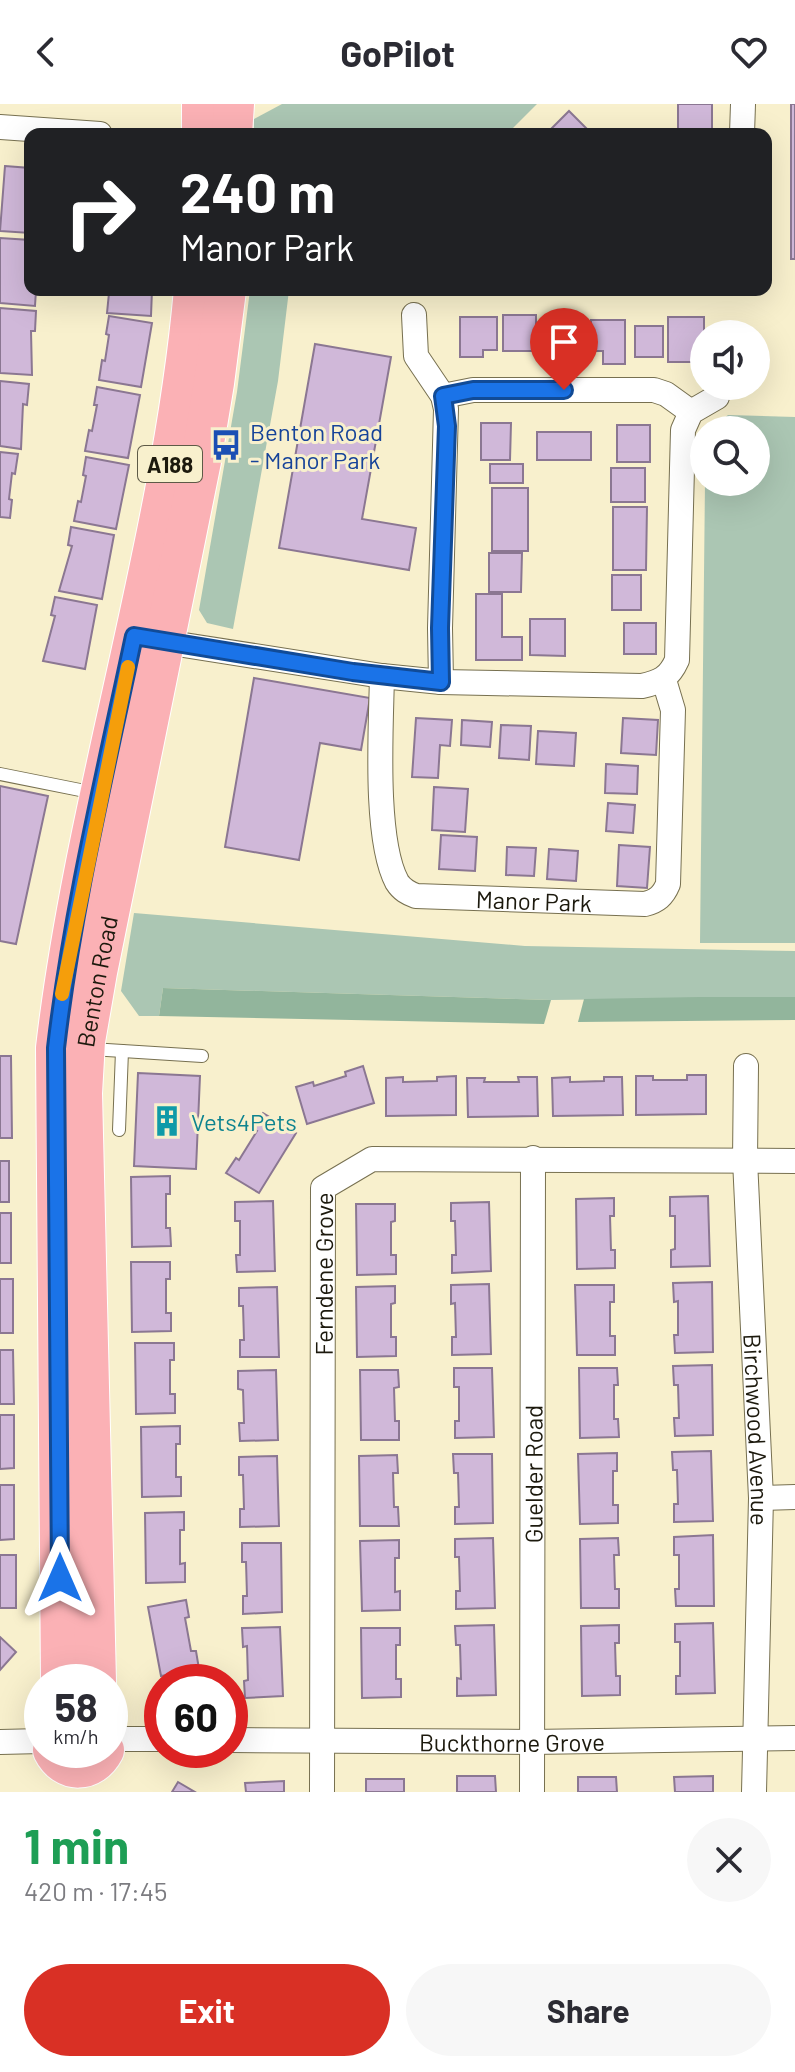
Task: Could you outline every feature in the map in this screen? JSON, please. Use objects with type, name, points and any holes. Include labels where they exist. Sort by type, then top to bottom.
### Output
[{"type":"main road","points":[[202,104],[202,128]]},
{"type":"main road","points":[[232,128],[234,104]]},
{"type":"main road","name":"Benton Road","points":[[150,640],[193,296]]},
{"type":"main road","name":"Benton Road","points":[[61,1664],[56,1048],[63,985],[116,797],[150,640],[206,430],[225,296]]},
{"type":"main road","name":"Benton Road","points":[[96,1664],[82,1093],[103,1050],[116,797]]},
{"type":"street","points":[[742,128],[743,104]]},
{"type":"street","points":[[0,127],[24,129]]},
{"type":"street","points":[[414,315],[416,356],[443,396],[447,426],[441,682]]},
{"type":"street","points":[[443,396],[473,390],[654,390],[666,394],[691,412]]},
{"type":"street","points":[[150,640],[382,676],[441,682],[642,686],[664,680],[677,660],[681,439],[691,412],[712,400]]},
{"type":"street","name":"Manor Park","points":[[382,676],[380,750],[384,822],[392,869],[398,884],[406,892],[416,896],[645,904],[664,894],[668,884],[673,710],[664,680]]},
{"type":"street","name":"Birchwood Avenue","points":[[746,1066],[745,1160],[761,1498],[754,1792]]},
{"type":"street","name":"Guelder Road","points":[[532,1792],[533,1158]]},
{"type":"street","name":"Ferndene Grove","points":[[322,1792],[323,1188],[372,1159],[795,1161]]},
{"type":"street","points":[[761,1498],[795,1497]]},
{"type":"street","name":"Buckthorne Grove","points":[[248,1740],[531,1742],[795,1738]]},
{"type":"street","points":[[0,1742],[24,1748]]},
{"type":"lane","points":[[0,774],[116,797]]},
{"type":"lane","points":[[119,1130],[103,1050],[202,1056]]},
{"type":"green space","points":[[282,104],[537,104],[513,128],[254,128],[254,119]]},
{"type":"green space","points":[[249,296],[288,296],[278,381],[233,629],[207,623],[199,610],[237,392]]},
{"type":"green space","points":[[770,416],[795,417],[795,943],[700,943],[705,496],[770,496]]},
{"type":"green space","points":[[134,913],[525,946],[795,951],[795,997],[551,1000],[163,988],[159,1016],[139,1016],[121,991]]},
{"type":"green space","points":[[163,988],[551,1000],[544,1024],[159,1016]]},
{"type":"green space","points":[[795,997],[795,1020],[578,1022],[584,999]]},
{"type":"building","points":[[678,104],[712,104],[712,128],[678,128]]},
{"type":"building","points":[[791,104],[795,104],[795,259],[791,259]]},
{"type":"building","points":[[569,111],[586,128],[552,128]]},
{"type":"building","points":[[5,166],[24,168],[24,233],[0,231]]},
{"type":"building","points":[[0,238],[24,240],[24,296],[36,296],[35,306],[0,303]]},
{"type":"building","points":[[109,296],[152,296],[151,316],[107,313]]},
{"type":"building","points":[[0,308],[36,311],[35,331],[31,331],[32,375],[0,373]]},
{"type":"building","points":[[503,315],[536,315],[536,351],[503,351]]},
{"type":"building","points":[[546,315],[582,315],[582,354],[546,354]]},
{"type":"building","points":[[109,316],[152,323],[141,387],[99,380],[102,360],[105,361]]},
{"type":"building","points":[[460,317],[497,317],[497,350],[483,350],[483,357],[460,357]]},
{"type":"building","points":[[668,317],[704,317],[704,320],[690,320],[690,362],[668,362]]},
{"type":"building","points":[[591,320],[625,320],[625,364],[603,364],[603,351],[591,351]]},
{"type":"building","points":[[635,326],[663,326],[663,357],[635,357]]},
{"type":"building","points":[[315,344],[391,357],[362,519],[416,528],[409,570],[279,548]]},
{"type":"building","points":[[0,381],[29,384],[27,405],[23,404],[21,449],[0,446]]},
{"type":"building","points":[[97,387],[140,395],[128,458],[85,451],[97,405],[94,405]]},
{"type":"building","points":[[481,423],[511,423],[510,460],[481,460]]},
{"type":"building","points":[[617,425],[650,425],[650,462],[617,462]]},
{"type":"building","points":[[537,432],[591,432],[591,460],[537,460]]},
{"type":"building","points":[[0,452],[18,454],[15,474],[12,473],[10,518],[0,517]]},
{"type":"building","points":[[86,457],[129,465],[116,529],[74,521],[86,476],[83,475]]},
{"type":"building","points":[[490,464],[523,464],[523,483],[490,483]]},
{"type":"building","points":[[611,468],[645,468],[645,502],[611,502]]},
{"type":"building","points":[[492,488],[528,488],[528,551],[492,551]]},
{"type":"building","points":[[613,507],[647,507],[646,570],[613,570]]},
{"type":"building","points":[[71,527],[114,535],[102,599],[59,591],[72,546],[68,545]]},
{"type":"building","points":[[489,553],[522,553],[521,592],[489,592]]},
{"type":"building","points":[[612,575],[641,575],[641,610],[612,610]]},
{"type":"building","points":[[476,594],[502,594],[502,637],[522,637],[522,660],[476,660]]},
{"type":"building","points":[[55,597],[97,605],[85,669],[43,661],[55,616],[51,615]]},
{"type":"building","points":[[530,619],[565,619],[565,656],[530,655]]},
{"type":"building","points":[[624,623],[656,623],[656,654],[624,654]]},
{"type":"building","points":[[254,678],[370,698],[361,750],[320,743],[299,860],[225,847]]},
{"type":"building","points":[[416,718],[452,720],[450,746],[440,745],[438,778],[412,777]]},
{"type":"building","points":[[623,718],[658,720],[656,755],[621,753]]},
{"type":"building","points":[[462,720],[492,722],[490,747],[461,745]]},
{"type":"building","points":[[501,725],[531,726],[529,760],[499,758]]},
{"type":"building","points":[[538,731],[576,733],[574,766],[536,764]]},
{"type":"building","points":[[606,764],[638,766],[637,794],[605,793]]},
{"type":"building","points":[[0,786],[48,796],[16,944],[0,941]]},
{"type":"building","points":[[434,787],[468,789],[465,832],[432,830]]},
{"type":"building","points":[[608,803],[635,805],[633,833],[606,831]]},
{"type":"building","points":[[441,835],[477,837],[475,871],[439,869]]},
{"type":"building","points":[[619,845],[650,847],[647,888],[617,886]]},
{"type":"building","points":[[507,847],[536,848],[534,876],[506,875]]},
{"type":"building","points":[[549,849],[578,851],[576,881],[547,879]]},
{"type":"building","points":[[0,1056],[11,1056],[12,1138],[0,1138]]},
{"type":"building","points":[[363,1066],[374,1103],[307,1124],[296,1087],[313,1082],[314,1086],[346,1076],[345,1072]]},
{"type":"building","name":"Vets4Pets","points":[[138,1073],[200,1076],[196,1169],[134,1166]]},
{"type":"building","points":[[687,1075],[706,1075],[706,1114],[636,1115],[636,1076],[653,1076],[653,1080],[687,1080]]},
{"type":"building","points":[[456,1076],[456,1115],[386,1116],[386,1078],[403,1077],[403,1082],[437,1081],[437,1077]]},
{"type":"building","points":[[518,1077],[537,1077],[538,1116],[468,1117],[467,1078],[485,1078],[484,1082],[519,1082]]},
{"type":"building","points":[[570,1077],[570,1082],[622,1077],[623,1115],[553,1116],[552,1078]]},
{"type":"building","points":[[263,1113],[296,1133],[259,1193],[226,1173],[236,1158],[239,1160],[257,1131],[253,1129]]},
{"type":"building","points":[[0,1161],[9,1161],[9,1202],[0,1202]]},
{"type":"building","points":[[170,1176],[170,1194],[166,1194],[166,1228],[170,1228],[171,1246],[132,1247],[131,1177]]},
{"type":"building","points":[[708,1196],[710,1266],[671,1267],[671,1250],[675,1249],[675,1216],[670,1216],[670,1197]]},
{"type":"building","points":[[614,1198],[614,1216],[610,1216],[615,1268],[577,1269],[576,1199]]},
{"type":"building","points":[[273,1201],[275,1271],[237,1272],[240,1221],[235,1221],[235,1202]]},
{"type":"building","points":[[489,1202],[491,1271],[452,1273],[452,1255],[456,1255],[451,1203]]},
{"type":"building","points":[[356,1204],[395,1204],[395,1221],[391,1222],[391,1255],[396,1255],[396,1274],[357,1275]]},
{"type":"building","points":[[0,1213],[11,1213],[11,1263],[0,1263]]},
{"type":"building","points":[[131,1262],[170,1262],[170,1279],[166,1279],[166,1313],[171,1313],[171,1331],[132,1332]]},
{"type":"building","points":[[0,1279],[13,1279],[13,1333],[0,1333]]},
{"type":"building","points":[[712,1282],[713,1352],[675,1353],[678,1301],[674,1302],[673,1283]]},
{"type":"building","points":[[489,1284],[491,1354],[452,1355],[452,1337],[456,1337],[451,1285]]},
{"type":"building","points":[[575,1285],[614,1285],[614,1302],[610,1302],[610,1336],[615,1336],[615,1355],[577,1355]]},
{"type":"building","points":[[395,1286],[395,1303],[391,1304],[391,1337],[396,1337],[396,1356],[357,1357],[356,1287]]},
{"type":"building","points":[[277,1287],[279,1357],[240,1357],[240,1340],[244,1340],[239,1288]]},
{"type":"building","points":[[135,1343],[174,1343],[174,1360],[170,1360],[170,1394],[175,1394],[175,1413],[136,1414]]},
{"type":"building","points":[[0,1350],[13,1350],[14,1404],[0,1404]]},
{"type":"building","points":[[712,1365],[713,1435],[675,1436],[674,1418],[679,1418],[678,1385],[674,1385],[673,1366]]},
{"type":"building","points":[[454,1368],[492,1368],[494,1437],[455,1438],[455,1421],[459,1421],[459,1387],[454,1387]]},
{"type":"building","points":[[579,1368],[617,1368],[614,1419],[618,1419],[619,1437],[580,1438]]},
{"type":"building","points":[[276,1370],[278,1440],[240,1441],[239,1423],[244,1423],[243,1390],[238,1389],[238,1371]]},
{"type":"building","points":[[360,1370],[398,1370],[399,1387],[394,1388],[399,1440],[361,1440]]},
{"type":"building","points":[[0,1415],[14,1415],[14,1468],[0,1469]]},
{"type":"building","points":[[180,1426],[180,1444],[176,1444],[176,1477],[181,1477],[181,1496],[142,1497],[141,1427]]},
{"type":"building","points":[[711,1451],[713,1521],[674,1522],[674,1504],[678,1504],[677,1470],[673,1470],[672,1452]]},
{"type":"building","points":[[617,1453],[617,1471],[613,1471],[613,1505],[618,1505],[618,1523],[580,1524],[578,1454]]},
{"type":"building","points":[[453,1454],[492,1454],[493,1523],[455,1524],[455,1507],[459,1507],[458,1473],[454,1473]]},
{"type":"building","points":[[397,1455],[398,1473],[393,1473],[394,1507],[398,1507],[399,1526],[360,1526],[359,1456]]},
{"type":"building","points":[[277,1456],[279,1526],[240,1527],[240,1509],[244,1509],[239,1457]]},
{"type":"building","points":[[0,1485],[14,1485],[14,1539],[0,1540]]},
{"type":"building","points":[[184,1512],[184,1530],[180,1530],[180,1564],[185,1563],[185,1582],[146,1583],[145,1513]]},
{"type":"building","points":[[713,1535],[714,1606],[676,1606],[679,1555],[674,1555],[674,1537]]},
{"type":"building","points":[[493,1538],[495,1608],[456,1609],[456,1591],[460,1591],[455,1539]]},
{"type":"building","points":[[618,1538],[619,1555],[614,1555],[619,1608],[581,1608],[580,1539]]},
{"type":"building","points":[[399,1540],[399,1558],[395,1558],[395,1592],[400,1591],[400,1610],[362,1611],[360,1541]]},
{"type":"building","points":[[242,1543],[281,1543],[282,1612],[243,1614],[243,1596],[247,1596]]},
{"type":"building","points":[[0,1555],[16,1555],[16,1608],[0,1608]]},
{"type":"building","points":[[186,1600],[189,1617],[185,1618],[191,1651],[196,1651],[198,1664],[159,1664],[148,1607]]},
{"type":"building","points":[[713,1623],[715,1693],[676,1694],[676,1676],[680,1676],[680,1642],[675,1642],[675,1624]]},
{"type":"building","points":[[494,1625],[496,1695],[457,1696],[457,1678],[461,1679],[460,1645],[456,1645],[455,1626]]},
{"type":"building","points":[[619,1625],[619,1643],[615,1643],[620,1695],[582,1696],[581,1626]]},
{"type":"building","points":[[280,1627],[283,1696],[248,1698],[247,1646],[243,1647],[242,1628]]},
{"type":"building","points":[[361,1628],[400,1628],[400,1645],[396,1645],[396,1679],[401,1679],[401,1697],[362,1698]]},
{"type":"building","points":[[0,1637],[16,1652],[0,1670]]},
{"type":"building","points":[[457,1776],[495,1776],[496,1792],[457,1792]]},
{"type":"building","points":[[713,1776],[713,1792],[675,1792],[674,1777]]},
{"type":"building","points":[[578,1777],[616,1777],[617,1792],[578,1792]]},
{"type":"building","points":[[366,1779],[404,1779],[404,1792],[366,1792]]},
{"type":"building","points":[[284,1781],[284,1792],[246,1792],[245,1783]]},
{"type":"building","points":[[178,1782],[195,1792],[172,1792]]},
{"type":"slow traffic","points":[[62,994],[128,667]]},
{"type":"place","name":"Benton Road - Manor Park","points":[[226,445]]},
{"type":"place","name":"Vets4Pets","points":[[167,1121]]},
{"type":"route","points":[[60,1578],[56,1048],[63,985],[134,636],[353,672],[441,682],[447,426],[443,396],[461,390],[564,390]]}]
